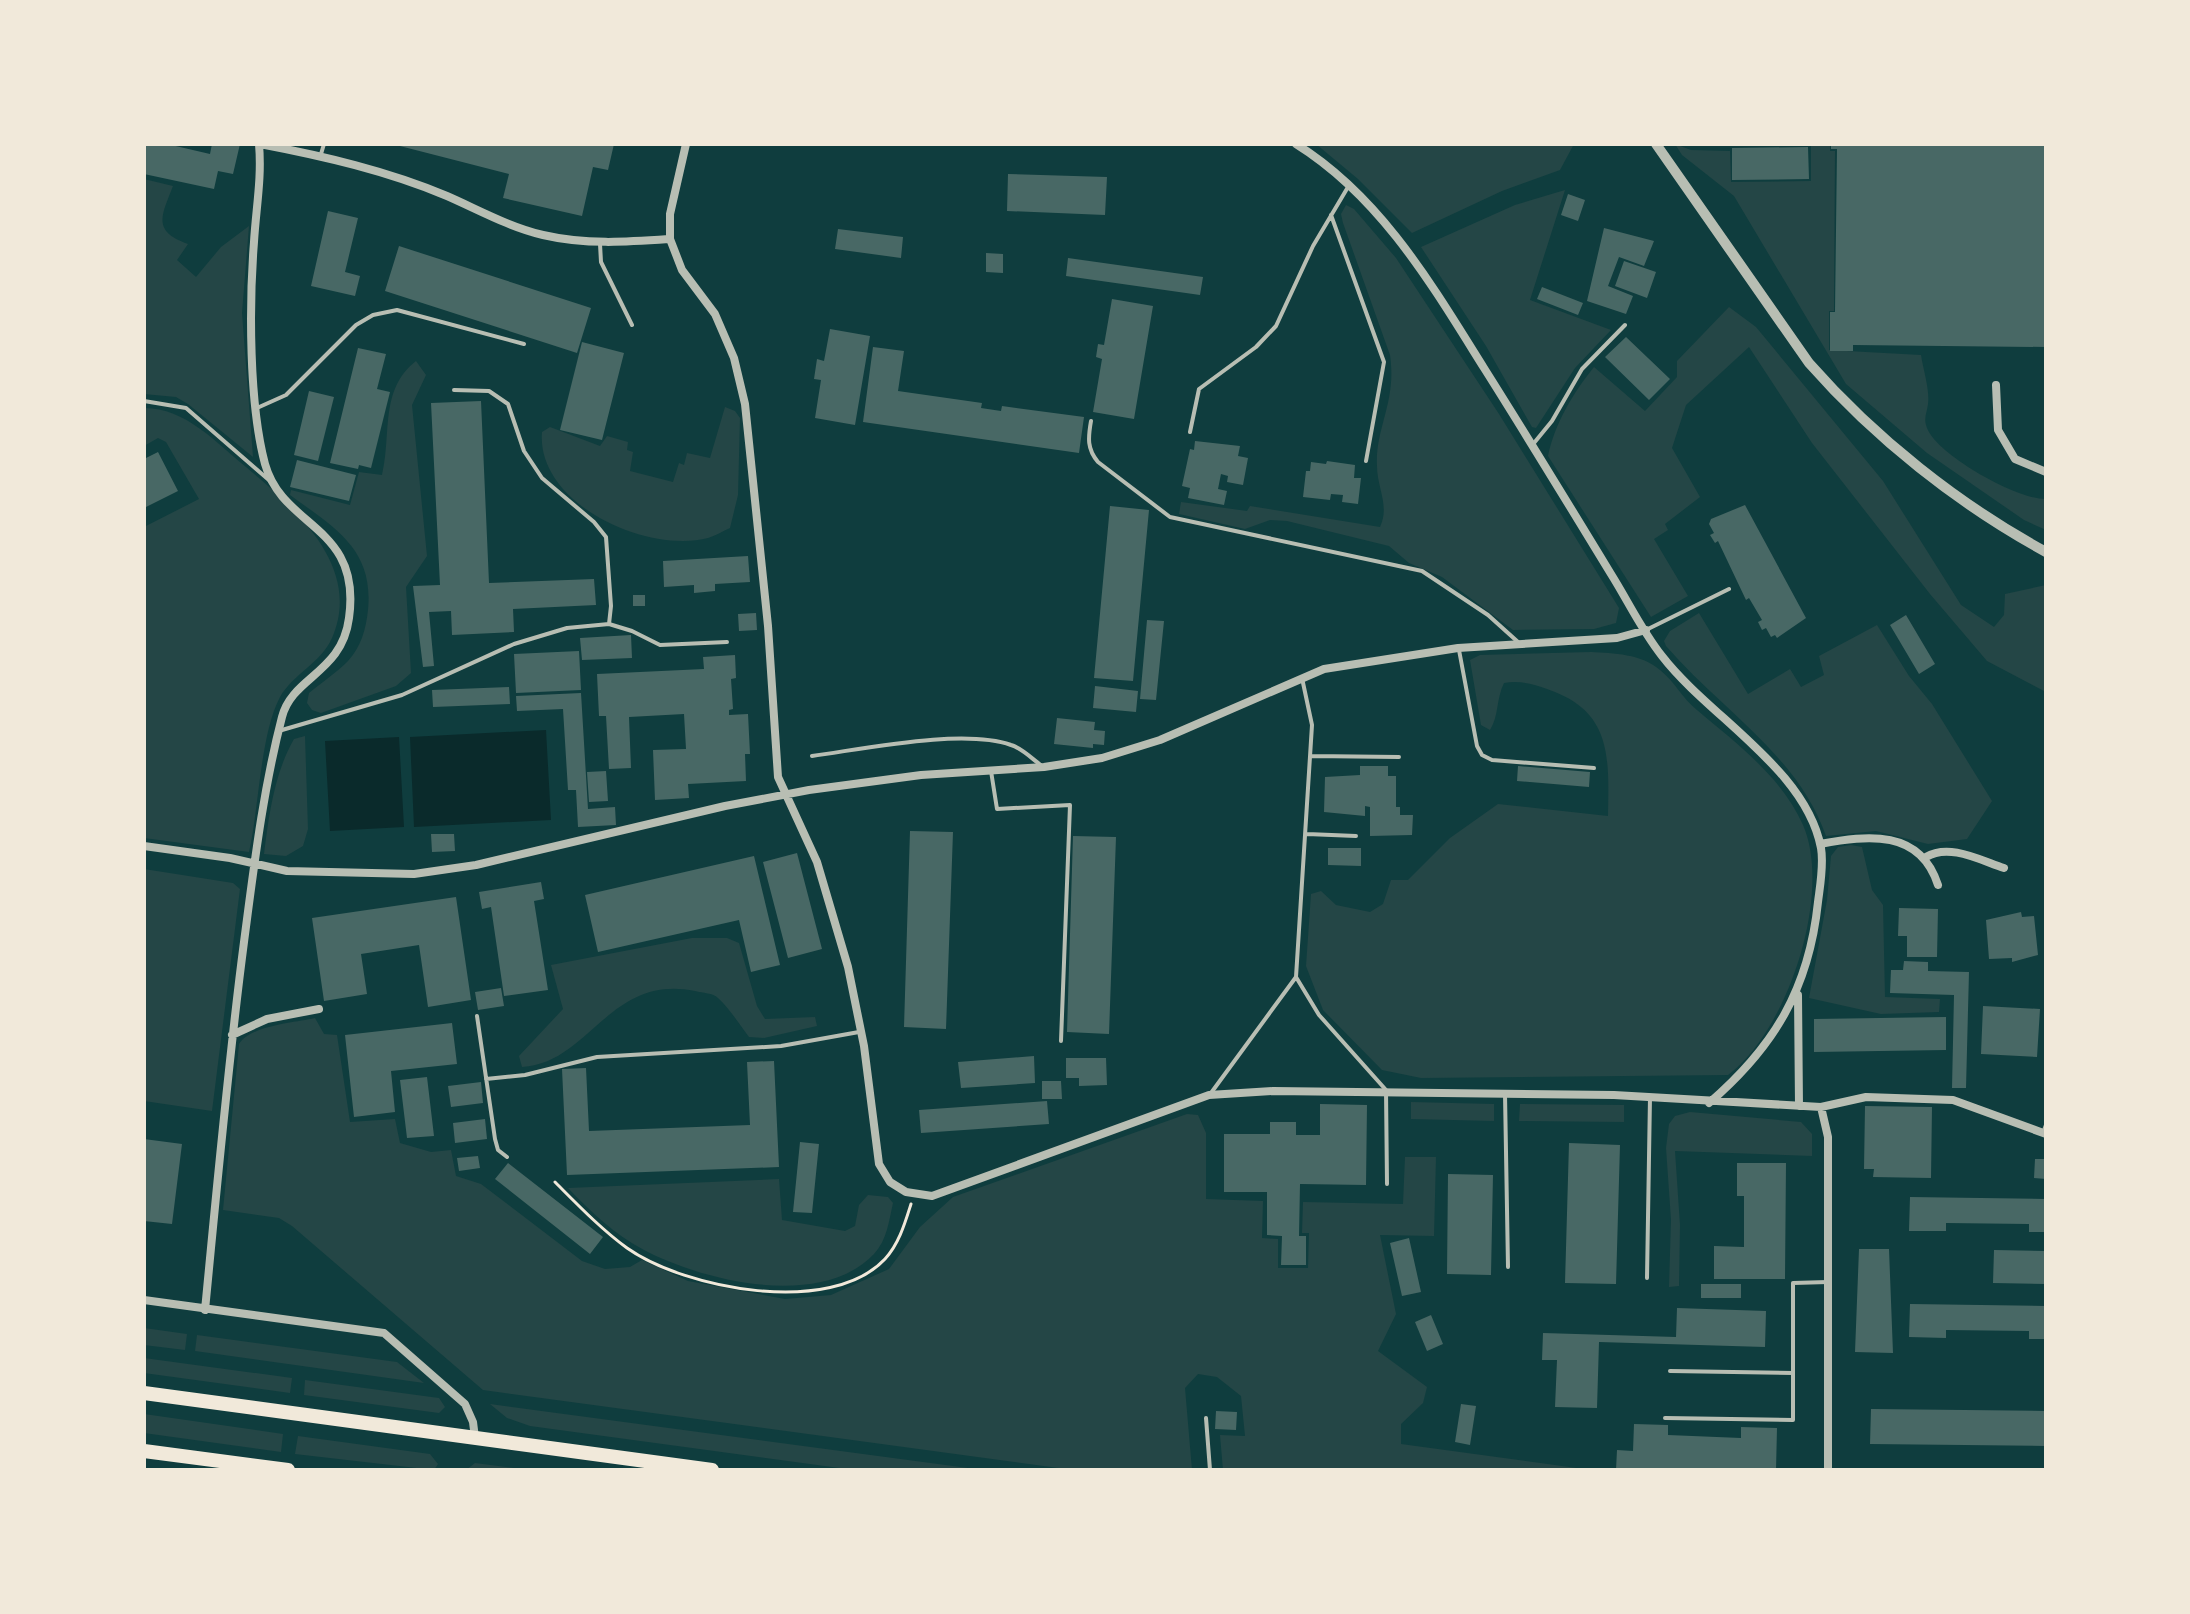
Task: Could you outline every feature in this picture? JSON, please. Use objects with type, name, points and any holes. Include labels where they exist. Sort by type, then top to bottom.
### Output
[{"type":"highway","points":[[144,1393],[712,1470]]},
{"type":"highway","points":[[144,1451],[192,1463],[288,1470]]},
{"type":"street","points":[[205,1310],[232,1035],[254,865],[279,730],[291,697],[331,662],[342,642],[349,619],[350,586],[345,562],[328,535],[271,483],[257,408],[253,332],[254,243],[262,177],[259,144],[320,157],[447,196],[498,221],[543,235],[600,244],[670,239]]},
{"type":"street","points":[[686,144],[670,214],[670,239],[682,270],[715,314],[734,358],[745,404],[768,626],[778,777],[817,862],[848,967],[861,1032],[879,1164],[890,1182],[932,1196],[1209,1095],[1386,1090],[1650,1097],[1709,1103],[1821,1107],[1866,1097],[1953,1100],[2045,1131]]},
{"type":"street","points":[[1296,144],[1321,160],[1349,185],[1426,276],[1660,655],[1699,698],[1766,758],[1797,794],[1820,844],[1816,926],[1798,994],[1799,1106]]},
{"type":"street","points":[[1656,144],[1801,353],[1832,391],[1866,423],[1968,504],[2046,552]]},
{"type":"street","points":[[1996,385],[1998,430],[2015,459],[2046,472]]},
{"type":"street","points":[[144,846],[314,874],[414,874],[476,865],[785,796],[921,775],[1044,767],[1102,758],[1160,740],[1324,669],[1458,648],[1617,638],[1646,630]]},
{"type":"street","points":[[1820,844],[1870,838],[1895,841],[1926,857],[1938,885]]},
{"type":"street","points":[[1926,857],[1936,851],[1951,851],[2004,868]]},
{"type":"street","points":[[1709,1103],[1745,1072],[1798,994]]},
{"type":"street","points":[[232,1035],[267,1019],[319,1009]]},
{"type":"street","points":[[1821,1107],[1828,1137],[1828,1470]]},
{"type":"street","points":[[144,1300],[384,1333],[465,1404],[473,1422],[475,1438]]},
{"type":"lane","points":[[320,157],[324,144]]},
{"type":"lane","points":[[1190,432],[1199,389],[1256,347],[1276,326],[1349,185]]},
{"type":"lane","points":[[1331,215],[1384,362],[1366,461]]},
{"type":"lane","points":[[600,244],[601,262],[632,325]]},
{"type":"lane","points":[[257,408],[286,395],[356,325],[373,315],[397,310],[524,344]]},
{"type":"lane","points":[[1532,445],[1552,421],[1582,369],[1625,325]]},
{"type":"lane","points":[[454,390],[489,391],[508,404],[524,451],[542,478],[594,522],[606,537],[611,592],[609,624]]},
{"type":"lane","points":[[144,401],[186,408],[271,483]]},
{"type":"lane","points":[[1091,421],[1088,439],[1090,453],[1170,517],[1422,571],[1488,615],[1520,643]]},
{"type":"lane","points":[[1646,630],[1729,589]]},
{"type":"lane","points":[[279,730],[402,695],[514,644],[567,628],[609,624],[660,645],[727,642]]},
{"type":"lane","points":[[1458,648],[1482,755],[1492,760],[1594,768]]},
{"type":"lane","points":[[1209,1095],[1296,977],[1312,714],[1302,677]]},
{"type":"lane","points":[[812,756],[887,745],[984,738],[1014,745],[1044,767]]},
{"type":"lane","points":[[1311,756],[1399,757]]},
{"type":"lane","points":[[991,771],[997,809],[1070,805],[1061,1041]]},
{"type":"lane","points":[[1307,834],[1356,836]]},
{"type":"lane","points":[[1296,977],[1319,1015],[1386,1090],[1387,1184]]},
{"type":"lane","points":[[477,1016],[498,1150],[507,1157]]},
{"type":"lane","points":[[486,1079],[525,1075],[597,1057],[781,1046],[861,1032]]},
{"type":"lane","points":[[1505,1094],[1508,1267]]},
{"type":"lane","points":[[1647,1278],[1650,1097]]},
{"type":"lane","points":[[1665,1418],[1793,1420],[1793,1283],[1828,1282]]},
{"type":"lane","points":[[1670,1371],[1793,1373]]},
{"type":"lane","points":[[1206,1418],[1210,1470]]},
{"type":"path","points":[[555,1182],[629,1250],[689,1278],[784,1293],[830,1288],[858,1278],[884,1259],[900,1236],[916,1193]]},
{"type":"shaded area","points":[[1316,144],[1574,144],[1560,170],[1502,191],[1412,233],[1358,179]]},
{"type":"shaded area","points":[[1675,144],[1691,150],[1730,151],[1731,182],[1811,181],[1811,144],[1830,144],[1830,151],[1835,151],[1834,311],[1829,311],[1829,350],[1921,355],[1928,392],[1925,421],[1934,439],[1980,474],[2017,492],[2046,499],[2046,530],[2024,520],[1927,453],[1846,384],[1734,196],[1682,155]]},
{"type":"shaded area","points":[[144,179],[173,186],[162,221],[168,234],[188,244],[177,260],[196,277],[221,247],[249,226],[242,313],[253,457],[176,397],[144,394]]},
{"type":"shaded area","points":[[1565,190],[1530,300],[1611,330],[1575,368],[1536,428],[1532,427],[1486,346],[1421,247],[1515,205]]},
{"type":"shaded area","points":[[1346,205],[1354,209],[1396,258],[1499,414],[1619,608],[1616,623],[1594,629],[1513,630],[1442,577],[1409,563],[1389,546],[1287,521],[1270,520],[1245,529],[1179,514],[1181,502],[1247,511],[1250,506],[1380,527],[1384,512],[1377,452],[1391,387],[1390,355],[1343,223],[1341,214]]},
{"type":"shaded area","points":[[1729,307],[1756,327],[1883,481],[1961,605],[1994,627],[2004,615],[2005,594],[2046,585],[2046,692],[1987,661],[1930,594],[1812,443],[1749,347],[1686,405],[1672,448],[1700,497],[1665,524],[1668,530],[1654,539],[1688,596],[1651,617],[1548,456],[1566,409],[1594,367],[1645,411],[1677,377],[1677,361]]},
{"type":"shaded area","points":[[416,361],[426,375],[412,405],[427,556],[406,587],[411,673],[396,686],[321,713],[312,710],[307,703],[309,693],[353,656],[366,624],[368,589],[365,571],[348,542],[290,495],[291,490],[350,505],[359,472],[382,475],[389,414],[396,385]]},
{"type":"shaded area","points":[[725,407],[735,411],[740,418],[738,495],[730,528],[708,538],[683,541],[655,538],[600,518],[576,501],[557,481],[545,458],[542,432],[550,427],[600,446],[607,436],[628,442],[627,450],[633,452],[630,471],[673,482],[679,463],[684,465],[687,453],[710,458]]},
{"type":"shaded area","points":[[144,408],[187,420],[265,483],[303,520],[319,541],[339,587],[339,612],[332,638],[321,655],[286,689],[273,713],[264,751],[249,852],[144,838],[144,527],[199,499],[166,442],[158,438],[144,446]]},
{"type":"shaded area","points":[[1699,613],[1748,694],[1790,669],[1801,687],[1824,675],[1819,656],[1877,625],[1909,676],[1932,704],[1992,801],[1967,839],[1928,844],[1876,831],[1826,836],[1797,781],[1777,757],[1666,646],[1664,641],[1670,631]]},
{"type":"shaded area","points":[[1591,652],[1636,658],[1660,670],[1692,706],[1771,776],[1794,808],[1803,825],[1811,854],[1812,887],[1808,923],[1786,995],[1769,1028],[1749,1055],[1728,1075],[1421,1078],[1382,1070],[1323,1010],[1306,966],[1311,894],[1321,891],[1336,905],[1370,912],[1383,904],[1391,880],[1408,880],[1450,838],[1498,804],[1608,816],[1606,755],[1595,723],[1584,710],[1568,698],[1542,687],[1521,682],[1504,683],[1490,730],[1481,725],[1470,660],[1480,655]]},
{"type":"shaded area","points":[[546,730],[551,820],[414,827],[410,737]]},
{"type":"shaded area","points":[[305,736],[308,829],[303,846],[286,856],[264,854],[277,780],[294,739]]},
{"type":"shaded area","points":[[399,737],[404,827],[330,831],[325,741]]},
{"type":"shaded area","points":[[1838,847],[1862,847],[1872,890],[1883,905],[1885,997],[1940,999],[1939,1012],[1881,1014],[1809,998],[1827,900],[1831,856]]},
{"type":"shaded area","points":[[144,869],[233,883],[240,889],[212,1111],[144,1101]]},
{"type":"shaded area","points":[[692,938],[727,938],[739,943],[757,1006],[765,1019],[815,1017],[817,1026],[764,1038],[749,1037],[716,996],[666,989],[641,995],[620,1007],[566,1051],[545,1062],[522,1067],[519,1056],[563,1009],[551,965]]},
{"type":"shaded area","points":[[315,1018],[324,1034],[337,1035],[350,1122],[395,1119],[400,1143],[431,1152],[451,1150],[456,1176],[481,1184],[582,1261],[605,1269],[630,1267],[642,1260],[688,1281],[785,1299],[831,1295],[889,1269],[920,1227],[953,1197],[1187,1114],[1198,1115],[1206,1133],[1206,1199],[1263,1201],[1262,1238],[1278,1239],[1278,1268],[1308,1268],[1309,1233],[1302,1233],[1303,1202],[1403,1204],[1405,1157],[1436,1157],[1434,1236],[1380,1235],[1396,1314],[1378,1351],[1427,1387],[1423,1403],[1401,1424],[1401,1444],[1591,1470],[1223,1470],[1220,1435],[1245,1436],[1241,1396],[1217,1377],[1198,1374],[1185,1388],[1192,1470],[1073,1470],[483,1390],[292,1226],[279,1218],[223,1210],[239,1044],[263,1029]]},
{"type":"shaded area","points":[[1411,1102],[1494,1104],[1494,1121],[1411,1119]]},
{"type":"shaded area","points":[[1520,1104],[1624,1105],[1624,1122],[1519,1121]]},
{"type":"shaded area","points":[[1690,1112],[1801,1122],[1812,1134],[1812,1156],[1675,1151],[1680,1225],[1679,1286],[1669,1287],[1671,1220],[1666,1148],[1669,1124],[1675,1116]]},
{"type":"shaded area","points":[[779,1179],[782,1220],[845,1231],[855,1226],[859,1205],[868,1195],[888,1197],[893,1203],[882,1243],[874,1254],[851,1271],[824,1281],[793,1286],[729,1280],[697,1272],[644,1250],[603,1222],[568,1188]]},
{"type":"shaded area","points":[[144,1328],[187,1334],[185,1350],[144,1345]]},
{"type":"shaded area","points":[[197,1335],[397,1362],[424,1383],[195,1351]]},
{"type":"shaded area","points":[[144,1358],[292,1378],[290,1393],[144,1373]]},
{"type":"shaded area","points":[[305,1380],[439,1398],[445,1407],[439,1413],[304,1395]]},
{"type":"shaded area","points":[[490,1404],[983,1470],[854,1470],[530,1426],[507,1418]]},
{"type":"shaded area","points":[[144,1414],[283,1434],[281,1452],[144,1433]]},
{"type":"shaded area","points":[[298,1436],[430,1454],[438,1464],[434,1470],[295,1454]]},
{"type":"shaded area","points":[[475,1463],[531,1470],[466,1470]]},
{"type":"building","points":[[144,144],[167,144],[210,154],[212,144],[240,144],[233,174],[218,171],[214,189],[144,174]]},
{"type":"building","points":[[614,144],[608,170],[593,167],[582,216],[503,198],[509,174],[396,145]]},
{"type":"building","points":[[1831,144],[2046,144],[2046,347],[1853,345],[1853,351],[1830,351],[1830,312],[1835,312],[1837,149],[1831,149]]},
{"type":"building","points":[[1808,147],[1809,179],[1732,180],[1732,148]]},
{"type":"building","points":[[1008,174],[1107,177],[1105,215],[1007,211]]},
{"type":"building","points":[[1568,194],[1585,200],[1578,221],[1561,215]]},
{"type":"building","points":[[328,211],[358,218],[345,272],[360,276],[355,296],[311,286]]},
{"type":"building","points":[[1604,228],[1654,241],[1644,266],[1619,257],[1608,286],[1633,296],[1626,314],[1587,301]]},
{"type":"building","points":[[838,229],[903,237],[901,258],[835,249]]},
{"type":"building","points":[[399,246],[591,308],[577,353],[385,291]]},
{"type":"building","points":[[986,253],[1003,254],[1003,273],[986,272]]},
{"type":"building","points":[[1068,258],[1203,277],[1200,295],[1066,276]]},
{"type":"building","points":[[1624,261],[1656,272],[1647,298],[1615,286]]},
{"type":"building","points":[[1542,287],[1583,303],[1578,315],[1537,299]]},
{"type":"building","points":[[1112,299],[1153,306],[1134,419],[1093,412],[1102,359],[1096,357],[1098,344],[1104,345]]},
{"type":"building","points":[[830,329],[870,336],[855,425],[815,418],[821,380],[814,379],[817,359],[824,361]]},
{"type":"building","points":[[1626,337],[1670,379],[1649,400],[1605,357]]},
{"type":"building","points":[[582,342],[624,353],[602,440],[560,430]]},
{"type":"building","points":[[873,347],[904,351],[898,391],[982,403],[981,408],[1001,411],[1002,406],[1084,417],[1079,453],[863,422]]},
{"type":"building","points":[[358,348],[386,354],[377,389],[390,392],[371,468],[359,465],[358,469],[330,463]]},
{"type":"building","points":[[309,391],[334,397],[318,461],[294,455]]},
{"type":"building","points":[[481,401],[489,583],[594,579],[596,605],[513,609],[514,632],[452,635],[451,611],[429,612],[434,666],[423,667],[413,586],[440,585],[431,403]]},
{"type":"building","points":[[1195,441],[1240,446],[1238,456],[1248,458],[1243,485],[1227,482],[1228,476],[1221,474],[1218,489],[1227,491],[1224,505],[1188,498],[1190,488],[1182,486],[1190,449],[1194,450]]},
{"type":"building","points":[[158,452],[178,491],[144,508],[144,459]]},
{"type":"building","points":[[297,460],[356,475],[349,501],[290,487]]},
{"type":"building","points":[[1327,461],[1355,465],[1354,478],[1361,478],[1358,504],[1342,502],[1343,495],[1331,494],[1330,500],[1303,497],[1306,471],[1310,471],[1311,462],[1326,464]]},
{"type":"building","points":[[1745,505],[1806,618],[1777,638],[1775,635],[1771,637],[1766,628],[1762,630],[1758,622],[1762,620],[1749,598],[1746,600],[1718,541],[1715,543],[1710,535],[1714,533],[1709,524],[1711,519]]},
{"type":"building","points":[[1110,506],[1149,510],[1133,681],[1094,678]]},
{"type":"building","points":[[748,556],[750,582],[715,584],[715,591],[694,593],[694,585],[664,587],[663,561]]},
{"type":"building","points":[[633,595],[645,595],[645,606],[633,606]]},
{"type":"building","points":[[756,613],[757,630],[739,631],[738,614]]},
{"type":"building","points":[[1906,615],[1935,664],[1919,674],[1890,625]]},
{"type":"building","points":[[1147,620],[1164,621],[1156,700],[1140,699]]},
{"type":"building","points":[[631,635],[632,658],[582,660],[580,638]]},
{"type":"building","points":[[579,651],[581,690],[516,693],[514,654]]},
{"type":"building","points":[[735,655],[736,678],[731,679],[733,709],[729,710],[729,715],[748,714],[750,754],[745,754],[746,781],[688,784],[689,798],[655,800],[653,750],[686,749],[684,714],[629,717],[631,768],[609,769],[606,716],[599,716],[597,674],[704,669],[703,657]]},
{"type":"building","points":[[1095,686],[1138,691],[1136,712],[1093,708]]},
{"type":"building","points":[[509,687],[510,704],[433,707],[432,690]]},
{"type":"building","points":[[581,693],[588,809],[615,807],[616,825],[578,827],[576,790],[568,790],[563,709],[517,711],[516,696]]},
{"type":"building","points":[[1057,718],[1095,722],[1094,730],[1105,731],[1104,745],[1093,744],[1093,748],[1054,744]]},
{"type":"building","points":[[1360,766],[1388,766],[1388,776],[1396,776],[1396,807],[1400,807],[1400,815],[1413,815],[1412,835],[1370,836],[1370,807],[1365,806],[1365,816],[1324,812],[1325,777],[1360,775]]},
{"type":"building","points":[[1518,766],[1590,772],[1589,787],[1517,781]]},
{"type":"building","points":[[606,771],[608,801],[589,802],[587,772]]},
{"type":"building","points":[[910,831],[953,832],[946,1029],[904,1027]]},
{"type":"building","points":[[431,834],[454,834],[455,851],[432,852]]},
{"type":"building","points":[[1073,836],[1116,837],[1109,1034],[1067,1032]]},
{"type":"building","points":[[1328,848],[1361,848],[1361,866],[1328,865]]},
{"type":"building","points":[[797,853],[822,949],[788,958],[763,862]]},
{"type":"building","points":[[754,856],[780,965],[751,972],[739,920],[598,952],[585,895]]},
{"type":"building","points":[[541,882],[544,899],[534,901],[548,990],[504,996],[491,907],[482,909],[479,892]]},
{"type":"building","points":[[456,897],[471,1000],[428,1007],[419,945],[361,954],[367,994],[324,1001],[312,918]]},
{"type":"building","points":[[1899,908],[1938,909],[1937,957],[1907,957],[1907,936],[1898,936]]},
{"type":"building","points":[[2021,912],[2022,917],[2034,916],[2038,955],[2012,962],[2012,958],[1989,959],[1986,920]]},
{"type":"building","points":[[1904,961],[1928,962],[1928,971],[1969,972],[1966,1088],[1952,1088],[1954,995],[1890,993],[1891,970],[1903,970]]},
{"type":"building","points":[[501,988],[504,1006],[478,1010],[475,992]]},
{"type":"building","points":[[1983,1006],[2040,1009],[2037,1057],[1981,1054]]},
{"type":"building","points":[[1946,1017],[1946,1050],[1814,1052],[1814,1019]]},
{"type":"building","points":[[452,1023],[457,1064],[391,1071],[395,1112],[354,1117],[345,1035]]},
{"type":"building","points":[[1034,1056],[1035,1083],[961,1088],[958,1062]]},
{"type":"building","points":[[1066,1058],[1106,1058],[1107,1085],[1079,1086],[1079,1078],[1066,1078]]},
{"type":"building","points":[[774,1061],[779,1167],[567,1175],[562,1069],[586,1068],[589,1131],[750,1125],[747,1062]]},
{"type":"building","points":[[427,1077],[434,1136],[407,1138],[400,1080]]},
{"type":"building","points":[[1042,1081],[1061,1081],[1062,1099],[1042,1099]]},
{"type":"building","points":[[481,1082],[483,1103],[451,1107],[448,1086]]},
{"type":"building","points":[[1047,1101],[1049,1124],[921,1133],[919,1110]]},
{"type":"building","points":[[1320,1104],[1367,1105],[1366,1185],[1300,1184],[1299,1236],[1306,1236],[1306,1265],[1281,1265],[1282,1236],[1267,1235],[1267,1192],[1224,1192],[1224,1134],[1270,1134],[1270,1122],[1296,1122],[1296,1135],[1320,1135]]},
{"type":"building","points":[[1865,1106],[1932,1107],[1931,1178],[1873,1177],[1874,1169],[1864,1169]]},
{"type":"building","points":[[485,1119],[487,1139],[455,1143],[453,1123]]},
{"type":"building","points":[[144,1139],[182,1144],[172,1224],[144,1221]]},
{"type":"building","points":[[800,1142],[819,1144],[812,1213],[793,1212]]},
{"type":"building","points":[[1569,1143],[1620,1145],[1616,1284],[1565,1283]]},
{"type":"building","points":[[478,1156],[480,1168],[459,1171],[457,1158]]},
{"type":"building","points":[[2035,1159],[2046,1159],[2046,1179],[2034,1178]]},
{"type":"building","points":[[508,1163],[603,1237],[590,1254],[495,1179]]},
{"type":"building","points":[[1737,1163],[1786,1163],[1785,1279],[1714,1279],[1714,1246],[1744,1247],[1744,1196],[1737,1196]]},
{"type":"building","points":[[1448,1174],[1493,1175],[1491,1275],[1447,1274]]},
{"type":"building","points":[[1910,1197],[2046,1199],[2046,1232],[2029,1232],[2029,1224],[1946,1223],[1946,1231],[1909,1231]]},
{"type":"building","points":[[1409,1238],[1421,1292],[1402,1296],[1390,1243]]},
{"type":"building","points":[[1859,1249],[1889,1249],[1893,1353],[1855,1352]]},
{"type":"building","points":[[1994,1250],[2046,1251],[2046,1284],[1993,1283]]},
{"type":"building","points":[[1701,1284],[1741,1284],[1741,1298],[1701,1298]]},
{"type":"building","points":[[1910,1304],[2046,1306],[2046,1339],[2029,1339],[2029,1331],[1946,1330],[1946,1338],[1909,1337]]},
{"type":"building","points":[[1677,1308],[1766,1311],[1765,1347],[1599,1342],[1597,1408],[1555,1407],[1557,1360],[1542,1360],[1543,1333],[1676,1337]]},
{"type":"building","points":[[1431,1315],[1443,1344],[1427,1351],[1415,1322]]},
{"type":"building","points":[[1461,1404],[1476,1406],[1470,1445],[1455,1442]]},
{"type":"building","points":[[1871,1409],[2046,1411],[2046,1446],[1870,1444]]},
{"type":"building","points":[[1216,1411],[1237,1412],[1236,1430],[1215,1429]]},
{"type":"building","points":[[1634,1424],[1668,1425],[1668,1435],[1741,1438],[1741,1427],[1777,1428],[1776,1470],[1616,1470],[1617,1450],[1633,1451]]}]
